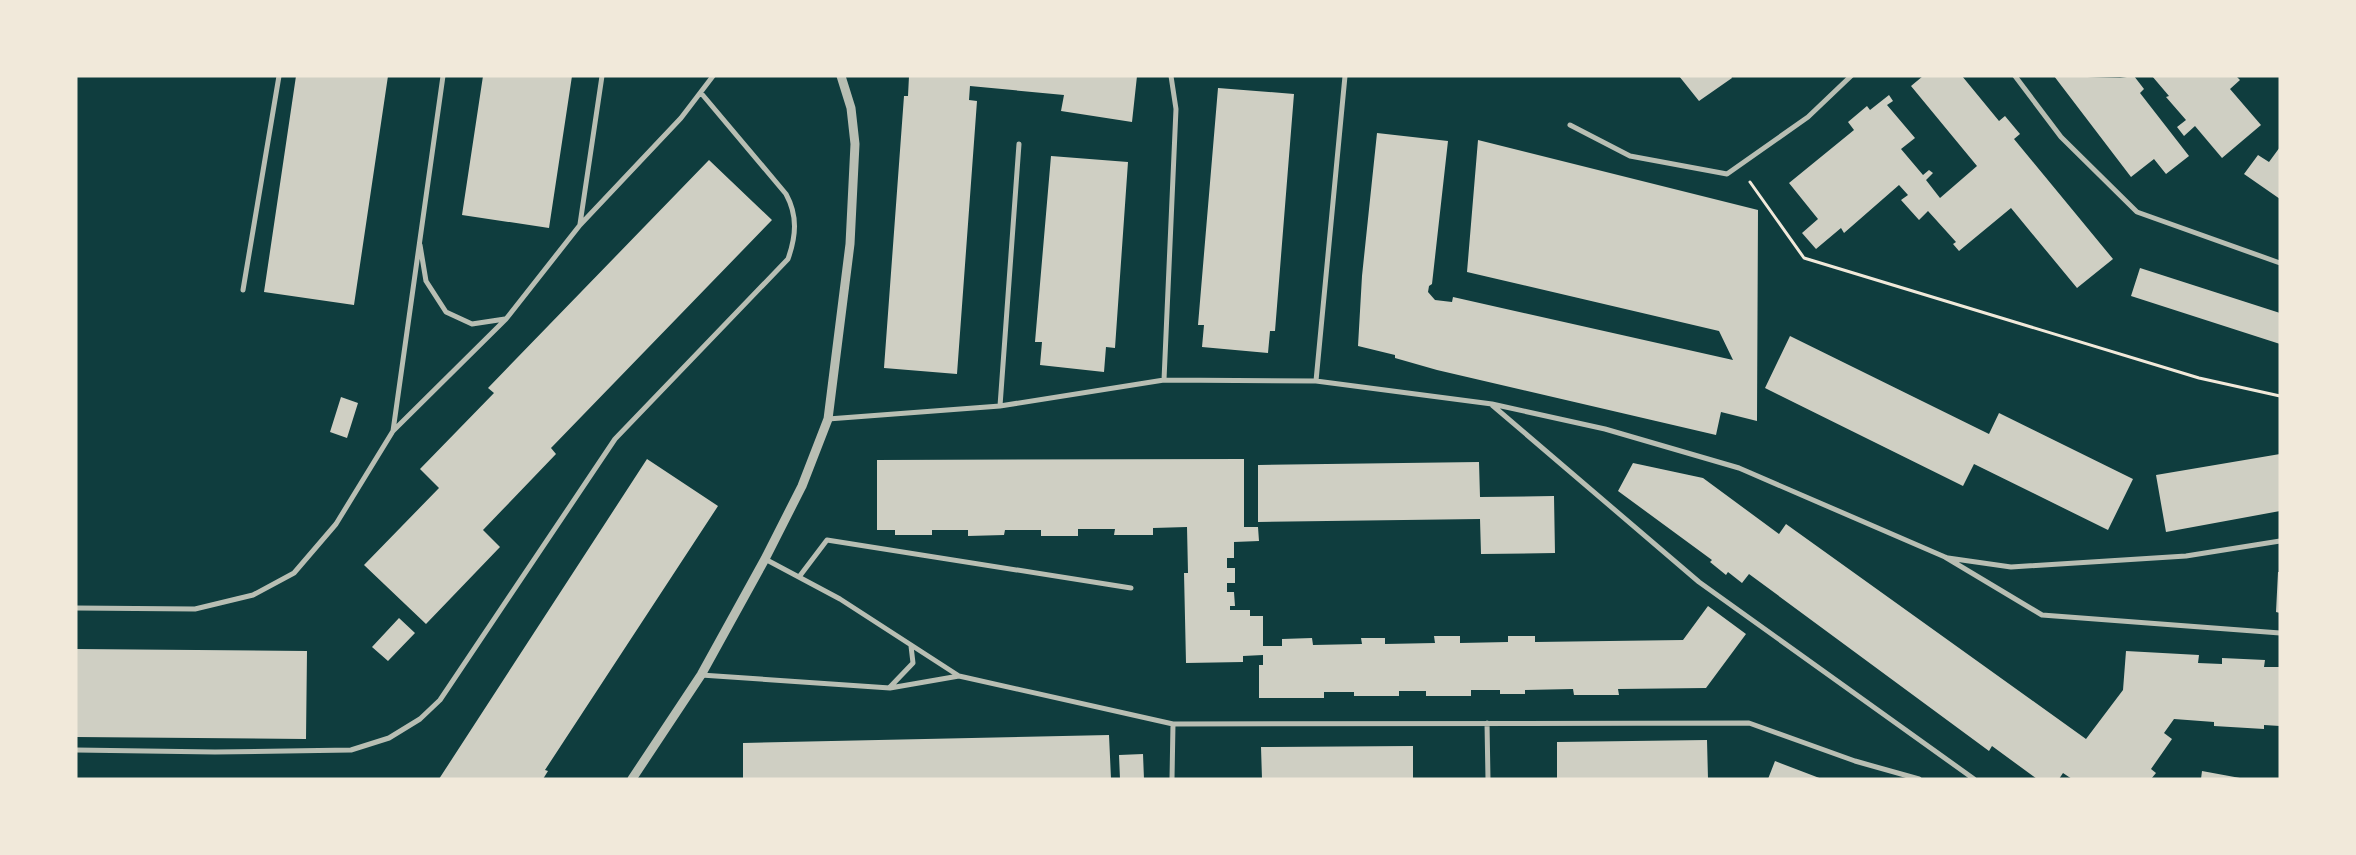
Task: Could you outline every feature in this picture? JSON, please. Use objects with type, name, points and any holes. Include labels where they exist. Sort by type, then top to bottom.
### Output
[{"type":"street","points":[[243,290],[279,76]]},
{"type":"street","points":[[393,431],[419,236],[444,76]]},
{"type":"street","points":[[580,224],[602,76]]},
{"type":"street","points":[[76,608],[194,609],[253,595],[294,573],[336,524],[393,431],[506,319],[580,224],[702,93],[713,76]]},
{"type":"street","points":[[632,779],[701,675],[765,559],[802,486],[828,419],[850,244],[855,144],[851,108],[841,76]]},
{"type":"street","points":[[1164,380],[1176,109],[1172,76]]},
{"type":"street","points":[[1316,381],[1345,76]]},
{"type":"street","points":[[1570,125],[1630,156],[1726,174],[1808,117],[1851,76]]},
{"type":"street","points":[[2015,76],[2061,136],[2137,212],[2280,263]]},
{"type":"street","points":[[76,750],[215,752],[351,750],[389,738],[420,719],[440,700],[615,438],[788,259],[795,235],[792,205],[786,194],[702,93]]},
{"type":"street","points":[[1000,406],[1019,144]]},
{"type":"street","points":[[419,236],[426,281],[446,312],[472,324],[506,319]]},
{"type":"street","points":[[828,419],[1000,406],[1164,380],[1316,381],[1492,404],[1605,429],[1739,468],[1945,557],[2042,615],[2280,633]]},
{"type":"street","points":[[1492,404],[1698,582],[1974,779]]},
{"type":"street","points":[[799,577],[828,540],[1131,588]]},
{"type":"street","points":[[1945,557],[2010,568],[2186,556],[2280,541]]},
{"type":"street","points":[[765,559],[840,599],[959,676],[1173,724],[1749,723],[1856,761],[1919,779]]},
{"type":"street","points":[[890,688],[913,663],[911,646]]},
{"type":"street","points":[[701,675],[890,688],[959,676]]},
{"type":"street","points":[[1487,723],[1488,779]]},
{"type":"street","points":[[1172,779],[1173,724]]},
{"type":"path","points":[[1739,166],[1804,258],[2199,378],[2280,396]]},
{"type":"building","points":[[296,76],[388,76],[354,305],[264,292]]},
{"type":"building","points":[[483,76],[572,76],[549,228],[462,215]]},
{"type":"building","points":[[909,76],[1137,76],[1132,122],[1061,111],[1064,95],[970,86],[969,100],[977,101],[957,374],[884,368],[904,96],[908,96]]},
{"type":"building","points":[[1679,76],[1731,76],[1732,78],[1699,101]]},
{"type":"building","points":[[1923,76],[1962,76],[1999,121],[2005,116],[2020,134],[2014,139],[2113,259],[2077,288],[2011,208],[1959,251],[1953,244],[1956,242],[1928,211],[1919,220],[1901,200],[1908,195],[1899,185],[1844,233],[1841,228],[1816,249],[1802,233],[1818,219],[1789,183],[1854,130],[1848,122],[1867,106],[1870,110],[1889,95],[1893,101],[1887,105],[1915,138],[1901,149],[1923,175],[1929,170],[1933,173],[1926,180],[1940,198],[1977,166],[1911,86]]},
{"type":"building","points":[[2054,76],[2120,78],[2134,76],[2144,89],[2140,93],[2189,156],[2166,174],[2154,159],[2131,177]]},
{"type":"building","points":[[2152,76],[2236,76],[2240,80],[2230,89],[2261,125],[2222,158],[2195,126],[2184,136],[2177,127],[2186,120],[2166,97],[2169,96]]},
{"type":"building","points":[[1218,88],[1294,94],[1275,331],[1270,331],[1268,353],[1202,347],[1204,325],[1198,325]]},
{"type":"building","points":[[1377,133],[1448,141],[1432,284],[1429,286],[1428,292],[1435,300],[1452,302],[1453,297],[1733,360],[1719,331],[1467,272],[1478,140],[1758,210],[1757,421],[1721,412],[1716,435],[1437,370],[1395,358],[1395,355],[1358,346],[1362,276]]},
{"type":"building","points":[[2280,147],[2280,199],[2244,174],[2258,155],[2269,162]]},
{"type":"building","points":[[1051,156],[1128,162],[1115,348],[1106,347],[1104,372],[1040,365],[1042,342],[1035,342]]},
{"type":"building","points":[[709,160],[772,220],[551,448],[556,454],[483,530],[500,547],[426,624],[364,565],[439,488],[420,469],[494,393],[488,388]]},
{"type":"building","points":[[2140,268],[2280,313],[2280,344],[2131,296]]},
{"type":"building","points":[[1790,336],[1989,434],[1999,413],[2133,479],[2108,530],[1974,464],[1963,486],[1765,388]]},
{"type":"building","points":[[341,397],[358,403],[347,438],[330,432]]},
{"type":"building","points":[[2280,454],[2280,511],[2166,532],[2156,475]]},
{"type":"building","points":[[647,459],[718,506],[545,770],[548,771],[543,779],[439,779]]},
{"type":"building","points":[[1244,459],[1244,527],[1258,527],[1259,541],[1234,542],[1234,558],[1227,558],[1227,568],[1235,568],[1235,583],[1227,583],[1227,592],[1234,592],[1235,606],[1230,606],[1230,610],[1250,610],[1250,616],[1263,616],[1263,646],[1282,646],[1282,639],[1312,638],[1313,645],[1362,644],[1361,638],[1385,638],[1385,644],[1435,643],[1434,636],[1460,636],[1460,643],[1508,642],[1508,636],[1535,636],[1535,642],[1683,640],[1708,606],[1746,634],[1706,688],[1618,689],[1619,695],[1574,695],[1573,689],[1525,690],[1525,694],[1500,694],[1500,690],[1471,690],[1471,696],[1426,696],[1426,691],[1399,691],[1399,696],[1354,696],[1354,692],[1324,692],[1324,698],[1259,698],[1259,665],[1263,665],[1263,655],[1243,656],[1243,662],[1186,663],[1184,573],[1188,573],[1187,527],[1153,528],[1153,535],[1114,535],[1115,529],[1078,529],[1078,536],[1041,536],[1041,530],[1005,530],[1004,535],[968,536],[968,530],[932,530],[932,535],[895,535],[895,530],[877,530],[877,460]]},
{"type":"building","points":[[1479,462],[1480,497],[1554,496],[1555,553],[1481,554],[1480,519],[1258,522],[1258,465]]},
{"type":"building","points":[[1633,463],[1703,478],[1779,534],[1786,524],[2086,739],[2123,690],[2126,651],[2199,655],[2198,663],[2222,664],[2222,658],[2265,660],[2264,667],[2280,667],[2280,726],[2264,725],[2264,729],[2214,726],[2214,722],[2174,719],[2164,733],[2172,739],[2151,769],[2156,773],[2151,779],[2072,779],[2063,773],[2059,779],[2037,779],[1992,746],[1989,751],[1749,574],[1742,583],[1728,572],[1726,575],[1710,562],[1712,560],[1618,491]]},
{"type":"building","points":[[2278,572],[2280,572],[2280,613],[2276,612]]},
{"type":"building","points":[[399,618],[415,633],[388,661],[372,647]]},
{"type":"building","points":[[76,649],[307,651],[306,739],[76,737]]},
{"type":"building","points":[[1109,735],[1111,779],[743,779],[743,743]]},
{"type":"building","points":[[1707,740],[1708,779],[1557,779],[1557,742]]},
{"type":"building","points":[[1413,746],[1413,779],[1262,779],[1261,747]]},
{"type":"building","points":[[1143,754],[1144,779],[1120,779],[1119,755]]},
{"type":"building","points":[[1775,761],[1822,779],[1768,779]]},
{"type":"building","points":[[2202,771],[2240,778],[2240,779],[2201,779]]}]
